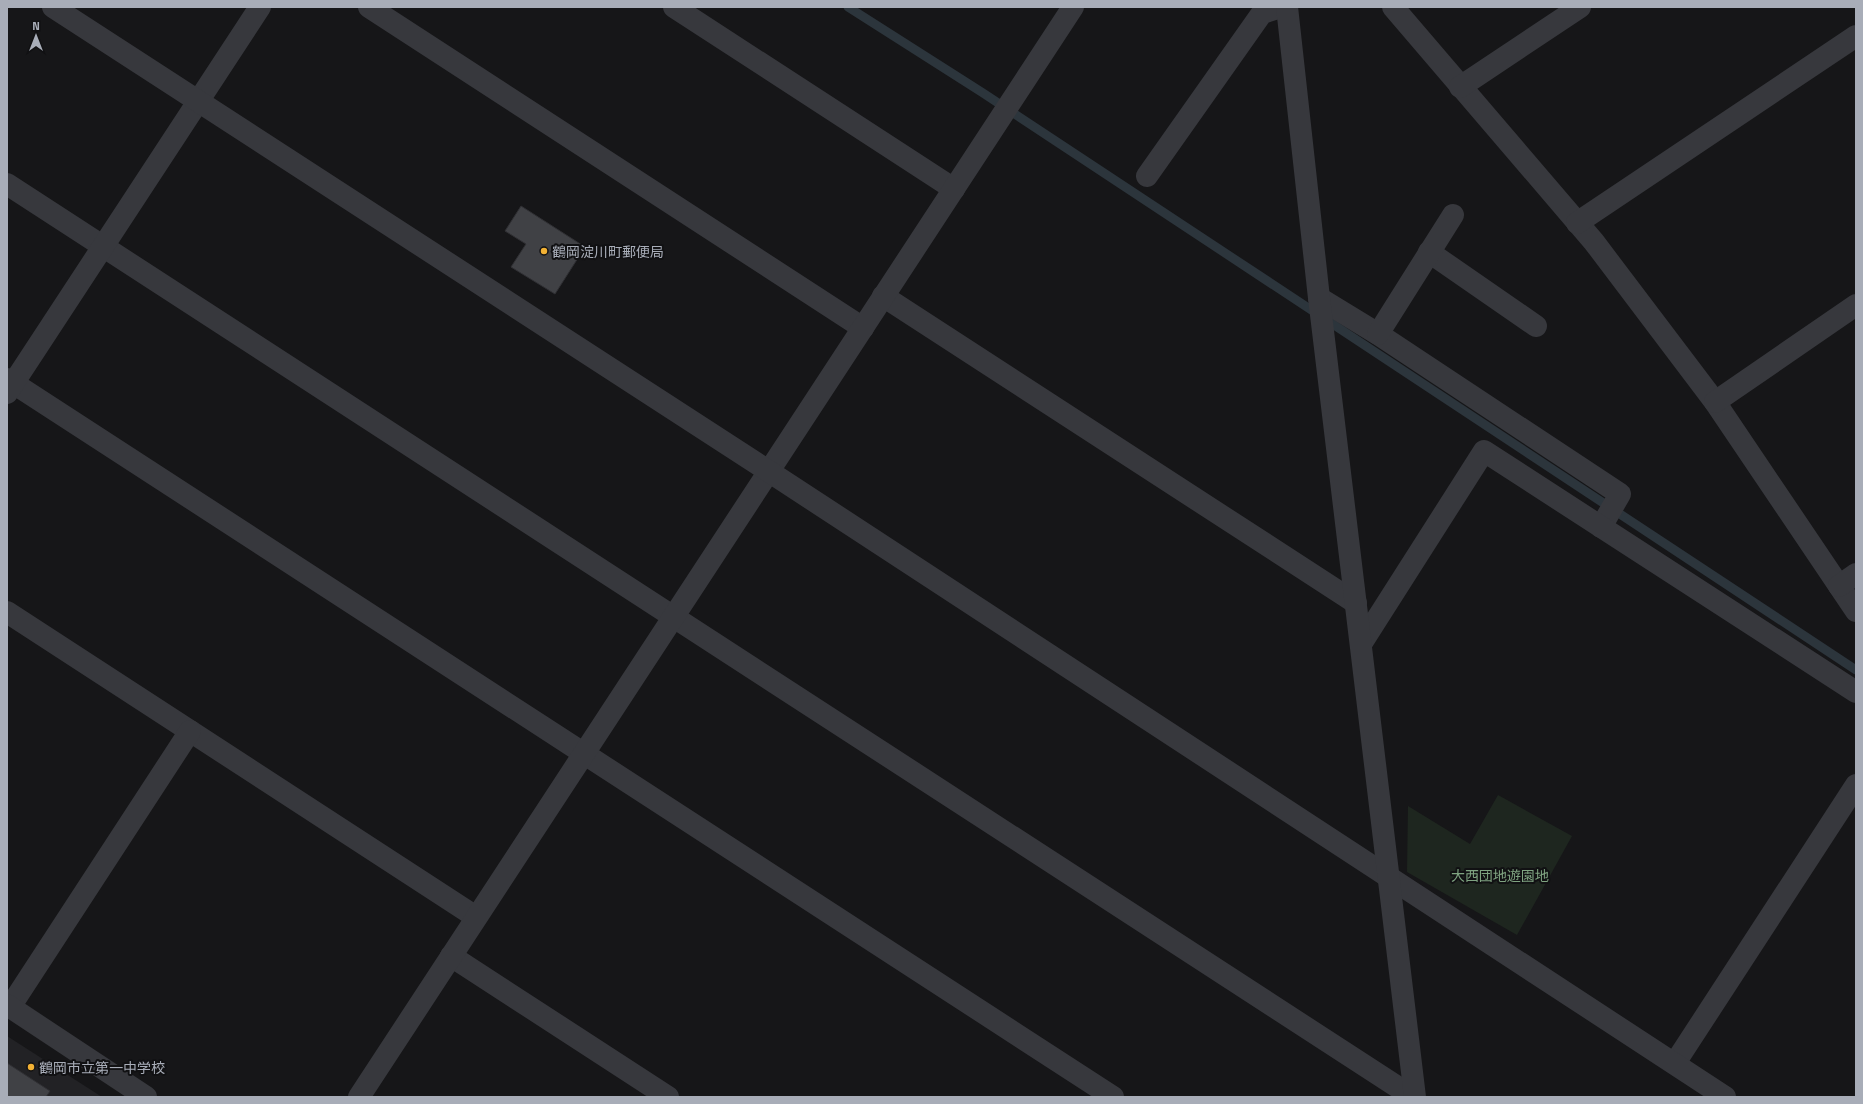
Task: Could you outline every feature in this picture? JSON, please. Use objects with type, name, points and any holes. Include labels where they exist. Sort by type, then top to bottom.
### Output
[{"type":"street","points":[[53,7],[768,471],[1725,1097]]},
{"type":"street","points":[[260,7],[103,247],[9,385],[583,753],[1113,1097]]},
{"type":"street","points":[[369,7],[862,328]]},
{"type":"street","points":[[674,7],[954,189]]},
{"type":"street","points":[[359,1097],[1073,7]]},
{"type":"street","points":[[1146,176],[1262,13],[1281,7]]},
{"type":"street","points":[[1287,7],[1319,298],[1414,1097]]},
{"type":"street","points":[[1393,7],[1594,242],[1848,580],[1856,611]]},
{"type":"street","points":[[1460,87],[1580,7]]},
{"type":"street","points":[[1577,223],[1856,36]]},
{"type":"street","points":[[7,184],[672,618],[1414,1097]]},
{"type":"street","points":[[1378,334],[1453,215]]},
{"type":"street","points":[[1429,252],[1536,326]]},
{"type":"street","points":[[883,296],[1356,603]]},
{"type":"street","points":[[1319,298],[1378,334],[1620,494],[1601,527]]},
{"type":"street","points":[[1715,402],[1856,305]]},
{"type":"street","points":[[1361,644],[1484,451],[1856,692]]},
{"type":"street","points":[[7,612],[476,917]]},
{"type":"street","points":[[146,1097],[8,1006],[190,731]]},
{"type":"street","points":[[1675,1064],[1856,785]]},
{"type":"street","points":[[451,956],[668,1097]]},
{"type":"shaded area","name":"鶴岡市立第一中学校","points":[[7,1036],[102,1097],[7,1097]]},
{"type":"green space","name":"大西団地遊園地","points":[[1498,795],[1572,836],[1517,935],[1407,872],[1408,806],[1470,844]]},
{"type":"building","points":[[521,206],[585,247],[555,294],[511,267],[526,244],[505,231]]},
{"type":"building","points":[[7,1063],[50,1091],[46,1097],[7,1097]]},
{"type":"waterway","points":[[848,7],[983,93],[1856,670]]},
{"type":"place","name":"鶴岡淀川町郵便局","points":[[544,251]]},
{"type":"place","name":"鶴岡市立第一中学校","points":[[31,1067]]}]
